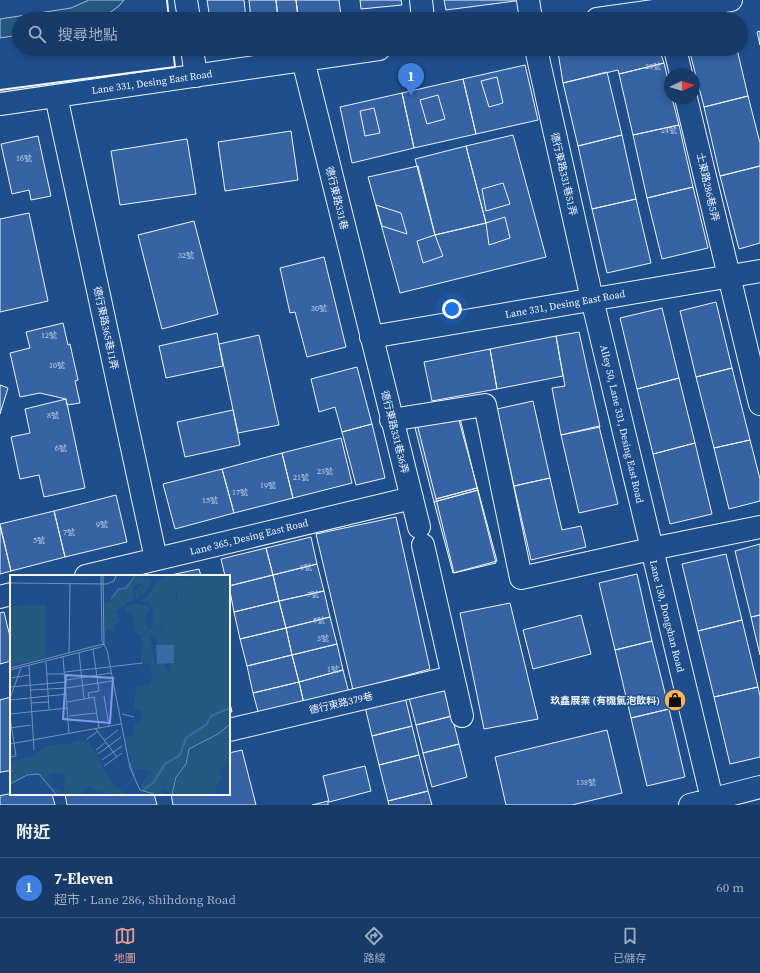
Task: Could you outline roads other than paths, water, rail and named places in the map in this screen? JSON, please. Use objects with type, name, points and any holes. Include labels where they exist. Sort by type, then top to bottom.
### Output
[{"type":"street","points":[[186,0],[188,12]]},
{"type":"street","points":[[421,0],[422,12]]},
{"type":"street","points":[[528,0],[530,12]]},
{"type":"street","points":[[676,12],[731,0]]},
{"type":"street","points":[[621,12],[642,6],[661,12]]},
{"type":"street","points":[[193,56],[196,76]]},
{"type":"street","name":"Lane 331, Desing East Road","points":[[0,104],[331,56]]},
{"type":"street","name":"德行東路331巷51弄","points":[[538,56],[592,299]]},
{"type":"street","points":[[677,56],[680,68]]},
{"type":"street","name":"德行東路331巷","points":[[303,60],[371,337]]},
{"type":"street","name":"德行東路365巷11弄","points":[[56,96],[156,559]]},
{"type":"street","name":"士東路286巷5弄","points":[[687,104],[760,404]]},
{"type":"street","name":"Lane 331, Desing East Road","points":[[371,337],[760,271]]},
{"type":"street","name":"Alley 50, Lane 331, Desing East Road","points":[[592,299],[651,548]]},
{"type":"street","name":"德行東路331巷36弄","points":[[371,337],[412,498],[453,677]]},
{"type":"street","points":[[391,420],[484,404],[521,578],[651,548],[760,527]]},
{"type":"street","name":"Lane 365, Desing East Road","points":[[90,575],[412,498]]},
{"type":"street","name":"Lane 130, Dongshan Road","points":[[651,548],[712,799]]},
{"type":"street","points":[[0,597],[10,594]]},
{"type":"street","points":[[453,677],[462,716]]},
{"type":"street","name":"德行東路379巷","points":[[230,730],[453,677]]},
{"type":"street","points":[[0,784],[10,782]]},
{"type":"street","points":[[690,805],[760,787]]},
{"type":"place","name":"7-Eleven","points":[[411,96]]},
{"type":"place","name":"玖鑫展業 (有機氣泡飲料)","points":[[675,700]]}]
